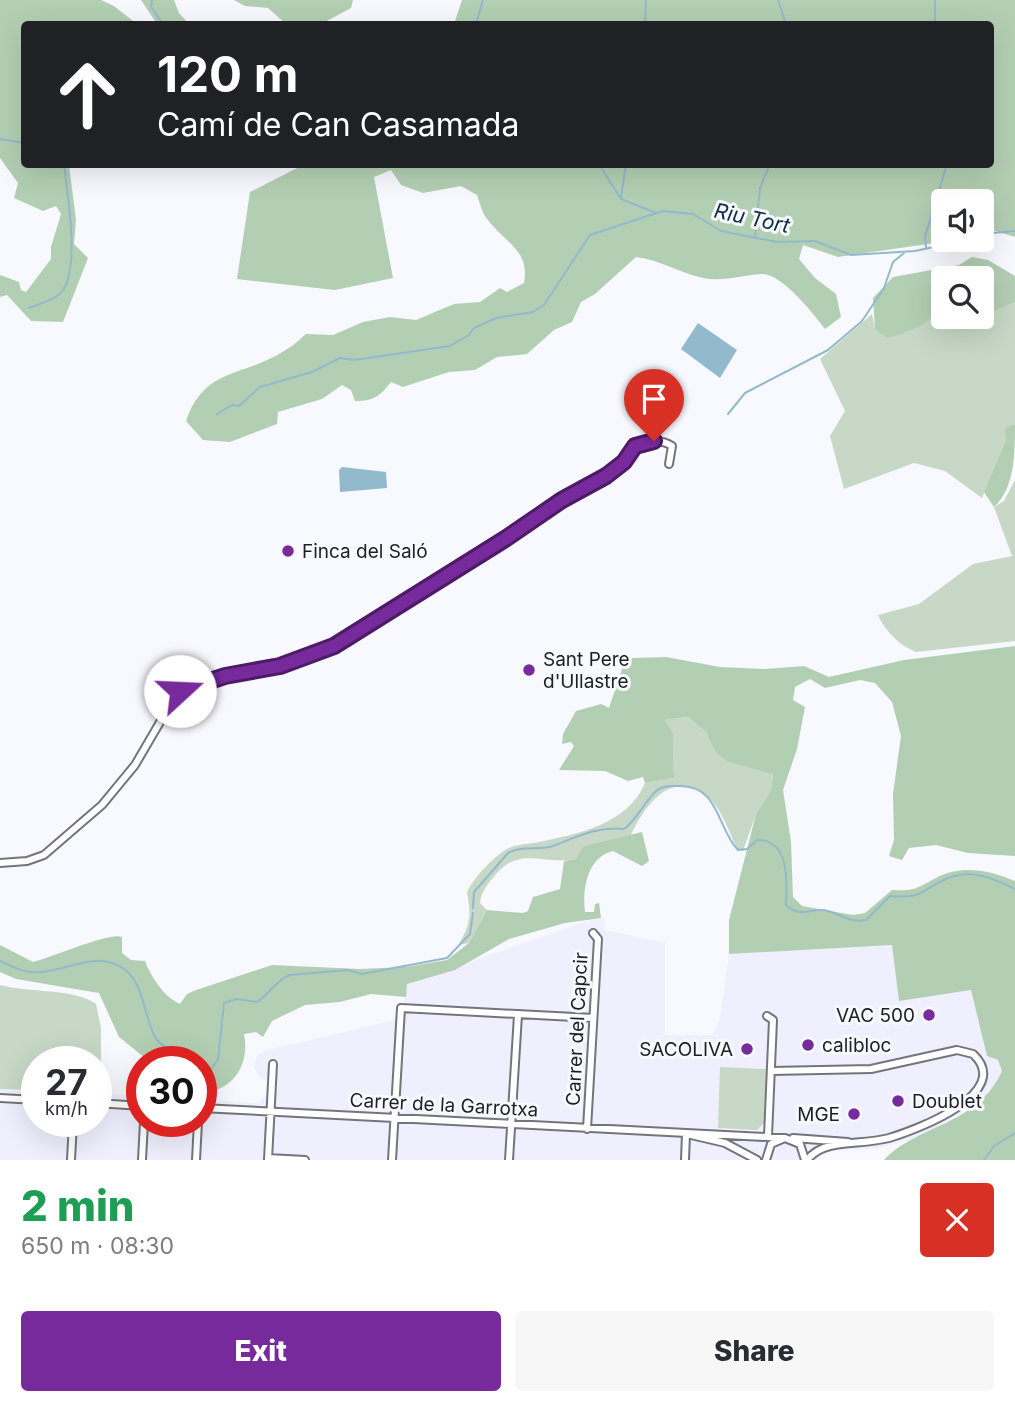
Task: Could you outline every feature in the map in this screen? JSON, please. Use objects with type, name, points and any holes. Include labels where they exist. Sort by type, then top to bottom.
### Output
[{"type":"street","points":[[0,863],[38,858],[102,805],[135,765],[177,693],[225,676],[280,666],[344,640],[562,500],[606,476],[624,462],[635,446],[654,441],[670,444],[669,464]]},
{"type":"street","name":"Carrer del Capcir","points":[[586,1129],[598,939],[593,933]]},
{"type":"street","points":[[392,1160],[401,1008],[593,1018]]},
{"type":"street","points":[[509,1160],[518,1016]]},
{"type":"street","points":[[767,1016],[773,1020],[768,1136]]},
{"type":"street","name":"Carrer de la Garrotxa","points":[[771,1071],[871,1069],[957,1050],[968,1052],[977,1058],[986,1075],[982,1090],[940,1118],[889,1138],[822,1149],[806,1160]]},
{"type":"street","points":[[273,1065],[268,1159],[305,1160]]},
{"type":"street","points":[[0,1098],[21,1099]]},
{"type":"street","name":"Carrer de la Garrotxa","points":[[217,1109],[768,1136],[857,1144]]},
{"type":"street","points":[[685,1160],[686,1133]]},
{"type":"street","name":"Carrer de la Garrotxa","points":[[686,1133],[725,1143],[757,1160]]},
{"type":"street","points":[[71,1160],[72,1137]]},
{"type":"street","points":[[142,1160],[143,1137]]},
{"type":"street","points":[[196,1160],[197,1137]]},
{"type":"street","points":[[766,1160],[771,1144],[788,1138],[803,1148],[806,1160]]},
{"type":"shaded area","points":[[605,918],[605,930],[665,943],[665,1035],[712,1035],[720,1020],[729,954],[892,945],[971,990],[987,1056],[998,1060],[1002,1071],[996,1083],[979,1102],[923,1136],[874,1149],[830,1150],[812,1160],[0,1160],[0,1089],[21,1090],[21,1137],[112,1137],[112,1094],[126,1095],[126,1137],[217,1137],[217,1101],[258,1103],[266,1095],[267,1081],[260,1078],[254,1067],[257,1056],[264,1051],[395,1020],[406,997],[407,984],[587,921]]},
{"type":"green space","points":[[0,0],[101,0],[133,21],[21,21],[21,168],[69,168],[76,220],[74,244],[88,258],[63,322],[31,321],[7,295],[0,297],[0,275],[19,282],[21,290],[26,292],[51,259],[51,247],[61,214],[56,206],[43,211],[14,198],[18,183],[0,158]]},
{"type":"green space","points":[[141,0],[174,0],[179,13],[186,21],[155,21]]},
{"type":"green space","points":[[234,0],[353,0],[351,8],[327,21],[283,21],[268,8],[245,6]]},
{"type":"green space","points":[[462,0],[1015,0],[1015,237],[994,231],[994,189],[931,189],[931,243],[838,257],[803,245],[799,259],[815,278],[836,294],[841,317],[825,329],[797,296],[770,275],[703,278],[636,257],[595,294],[581,302],[572,322],[554,330],[527,354],[497,357],[475,370],[449,372],[403,387],[391,382],[380,394],[367,400],[355,401],[351,390],[342,385],[322,399],[278,412],[277,424],[230,442],[203,440],[186,421],[203,391],[214,382],[269,359],[306,334],[333,335],[363,322],[390,317],[416,320],[454,304],[480,302],[500,288],[507,292],[524,283],[525,272],[520,255],[486,218],[477,195],[461,186],[423,193],[401,185],[391,170],[374,177],[393,278],[335,290],[237,279],[250,192],[297,168],[994,168],[994,21],[455,21]]},
{"type":"green space","points":[[972,257],[988,260],[1015,276],[1015,302],[994,312],[994,266],[954,266]]},
{"type":"green space","points":[[931,270],[931,317],[921,326],[887,338],[875,329],[873,298],[893,277]]},
{"type":"green space","points":[[1015,302],[1015,424],[1006,428],[1006,440],[982,498],[945,471],[914,463],[844,489],[830,436],[845,411],[820,359],[872,314],[875,329],[931,312],[931,329],[994,329],[994,312]]},
{"type":"green space","points":[[1015,424],[1010,480],[994,507],[984,492],[1006,440],[1005,428]]},
{"type":"green space","points":[[1015,480],[1015,641],[916,652],[904,646],[889,632],[878,615],[919,604],[973,564],[1012,556],[994,507],[1004,501]]},
{"type":"green space","points":[[1015,646],[1015,856],[968,853],[936,845],[909,848],[902,860],[889,856],[894,840],[893,794],[901,736],[892,702],[875,683],[860,680],[825,688],[810,679],[795,687],[793,700],[805,707],[797,749],[783,790],[791,842],[793,897],[802,906],[853,915],[865,913],[892,890],[914,889],[954,871],[974,870],[1015,881],[1015,1160],[884,1160],[898,1148],[963,1114],[978,1103],[1002,1071],[998,1060],[987,1056],[971,990],[899,1001],[892,945],[729,954],[729,920],[756,814],[771,790],[773,774],[728,762],[715,752],[706,732],[688,717],[665,720],[673,733],[674,778],[645,783],[643,777],[628,781],[605,771],[559,770],[574,746],[571,742],[562,744],[563,734],[576,711],[601,704],[609,708],[623,666],[633,658],[666,657],[720,667],[765,669],[804,666],[829,677],[904,660]]},
{"type":"green space","points":[[688,717],[706,732],[715,752],[728,762],[773,773],[771,790],[756,814],[743,851],[738,850],[720,812],[710,799],[692,787],[669,789],[650,804],[631,835],[585,846],[575,859],[532,858],[514,861],[505,866],[483,891],[480,903],[487,910],[469,943],[458,945],[469,920],[467,892],[490,862],[511,847],[570,835],[600,825],[627,808],[645,783],[674,778],[673,733],[665,720]]},
{"type":"green space","points":[[642,832],[649,861],[642,866],[613,851],[597,860],[588,875],[584,894],[585,912],[594,912],[595,904],[599,903],[601,918],[565,923],[509,939],[455,970],[407,984],[406,997],[371,994],[340,1002],[305,1005],[272,1021],[263,1037],[256,1032],[244,1034],[242,1065],[231,1081],[217,1089],[217,1046],[130,1046],[119,1037],[99,993],[16,979],[0,972],[0,945],[33,962],[105,938],[122,937],[122,953],[131,960],[145,961],[159,986],[180,1004],[187,994],[196,990],[272,965],[360,969],[406,967],[447,960],[469,943],[487,910],[523,913],[528,911],[533,897],[560,889],[564,861],[575,859],[584,846]]},
{"type":"green space","points":[[0,985],[76,995],[96,1004],[101,1028],[101,1046],[21,1046],[21,1090],[0,1089]]},
{"type":"green space","points":[[720,1067],[766,1069],[764,1123],[757,1130],[718,1128]]},
{"type":"water","points":[[698,323],[737,350],[720,378],[681,349]]},
{"type":"water","points":[[342,467],[386,472],[387,488],[340,492],[339,470]]},
{"type":"waterway","points":[[152,0],[151,7],[161,21]]},
{"type":"waterway","points":[[477,21],[483,0]]},
{"type":"waterway","points":[[645,21],[646,0]]},
{"type":"waterway","points":[[778,0],[785,21]]},
{"type":"waterway","points":[[935,0],[935,21]]},
{"type":"waterway","points":[[0,139],[21,142]]},
{"type":"waterway","points":[[29,308],[56,296],[63,290],[68,279],[72,247],[64,168]]},
{"type":"waterway","points":[[602,168],[621,199],[656,213]]},
{"type":"waterway","points":[[621,198],[625,168]]},
{"type":"waterway","points":[[755,237],[760,188],[768,168]]},
{"type":"waterway","points":[[926,247],[925,237],[946,168]]},
{"type":"waterway","points":[[217,414],[232,405],[239,406],[260,387],[312,372],[340,358],[354,360],[450,346],[469,335],[474,328],[496,318],[533,312],[544,305],[590,235],[663,211],[693,214],[721,231],[777,242],[815,241],[851,255],[931,248]]},
{"type":"waterway","name":"Riu Tort","points":[[994,233],[1015,231]]},
{"type":"waterway","points":[[728,414],[745,393],[828,350],[862,321],[884,288],[893,262],[904,253]]},
{"type":"waterway","points":[[473,908],[474,892],[508,853],[519,849],[553,846],[596,831],[624,829],[655,792],[666,786],[693,788],[703,793],[716,810],[738,850],[747,849],[757,840],[776,846],[786,874],[786,905],[797,912],[822,910],[851,920],[866,920],[890,896],[916,895],[946,879],[964,874],[990,878],[1015,889]]},
{"type":"waterway","points":[[217,1061],[224,1003],[236,999],[257,1002],[290,975],[348,970],[362,974],[447,958],[470,934],[473,913]]},
{"type":"waterway","points":[[0,961],[30,972],[51,971],[93,961],[104,961],[124,969],[136,983],[151,1029],[157,1041],[164,1046]]},
{"type":"waterway","points":[[984,1160],[994,1146],[1015,1133]]},
{"type":"place","name":"Finca del Saló","points":[[288,551]]},
{"type":"place","name":"Sant Pere d'Ullastre","points":[[529,670]]},
{"type":"place","name":"VAC 500","points":[[929,1015]]},
{"type":"place","name":"calibloc","points":[[808,1045]]},
{"type":"place","name":"SACOLIVA","points":[[747,1049]]},
{"type":"place","name":"Doublet","points":[[898,1101]]},
{"type":"place","name":"MGE","points":[[854,1114]]},
{"type":"route","points":[[180,691],[225,676],[280,666],[327,650],[505,539],[562,500],[606,476],[624,462],[635,446],[654,441]]}]
